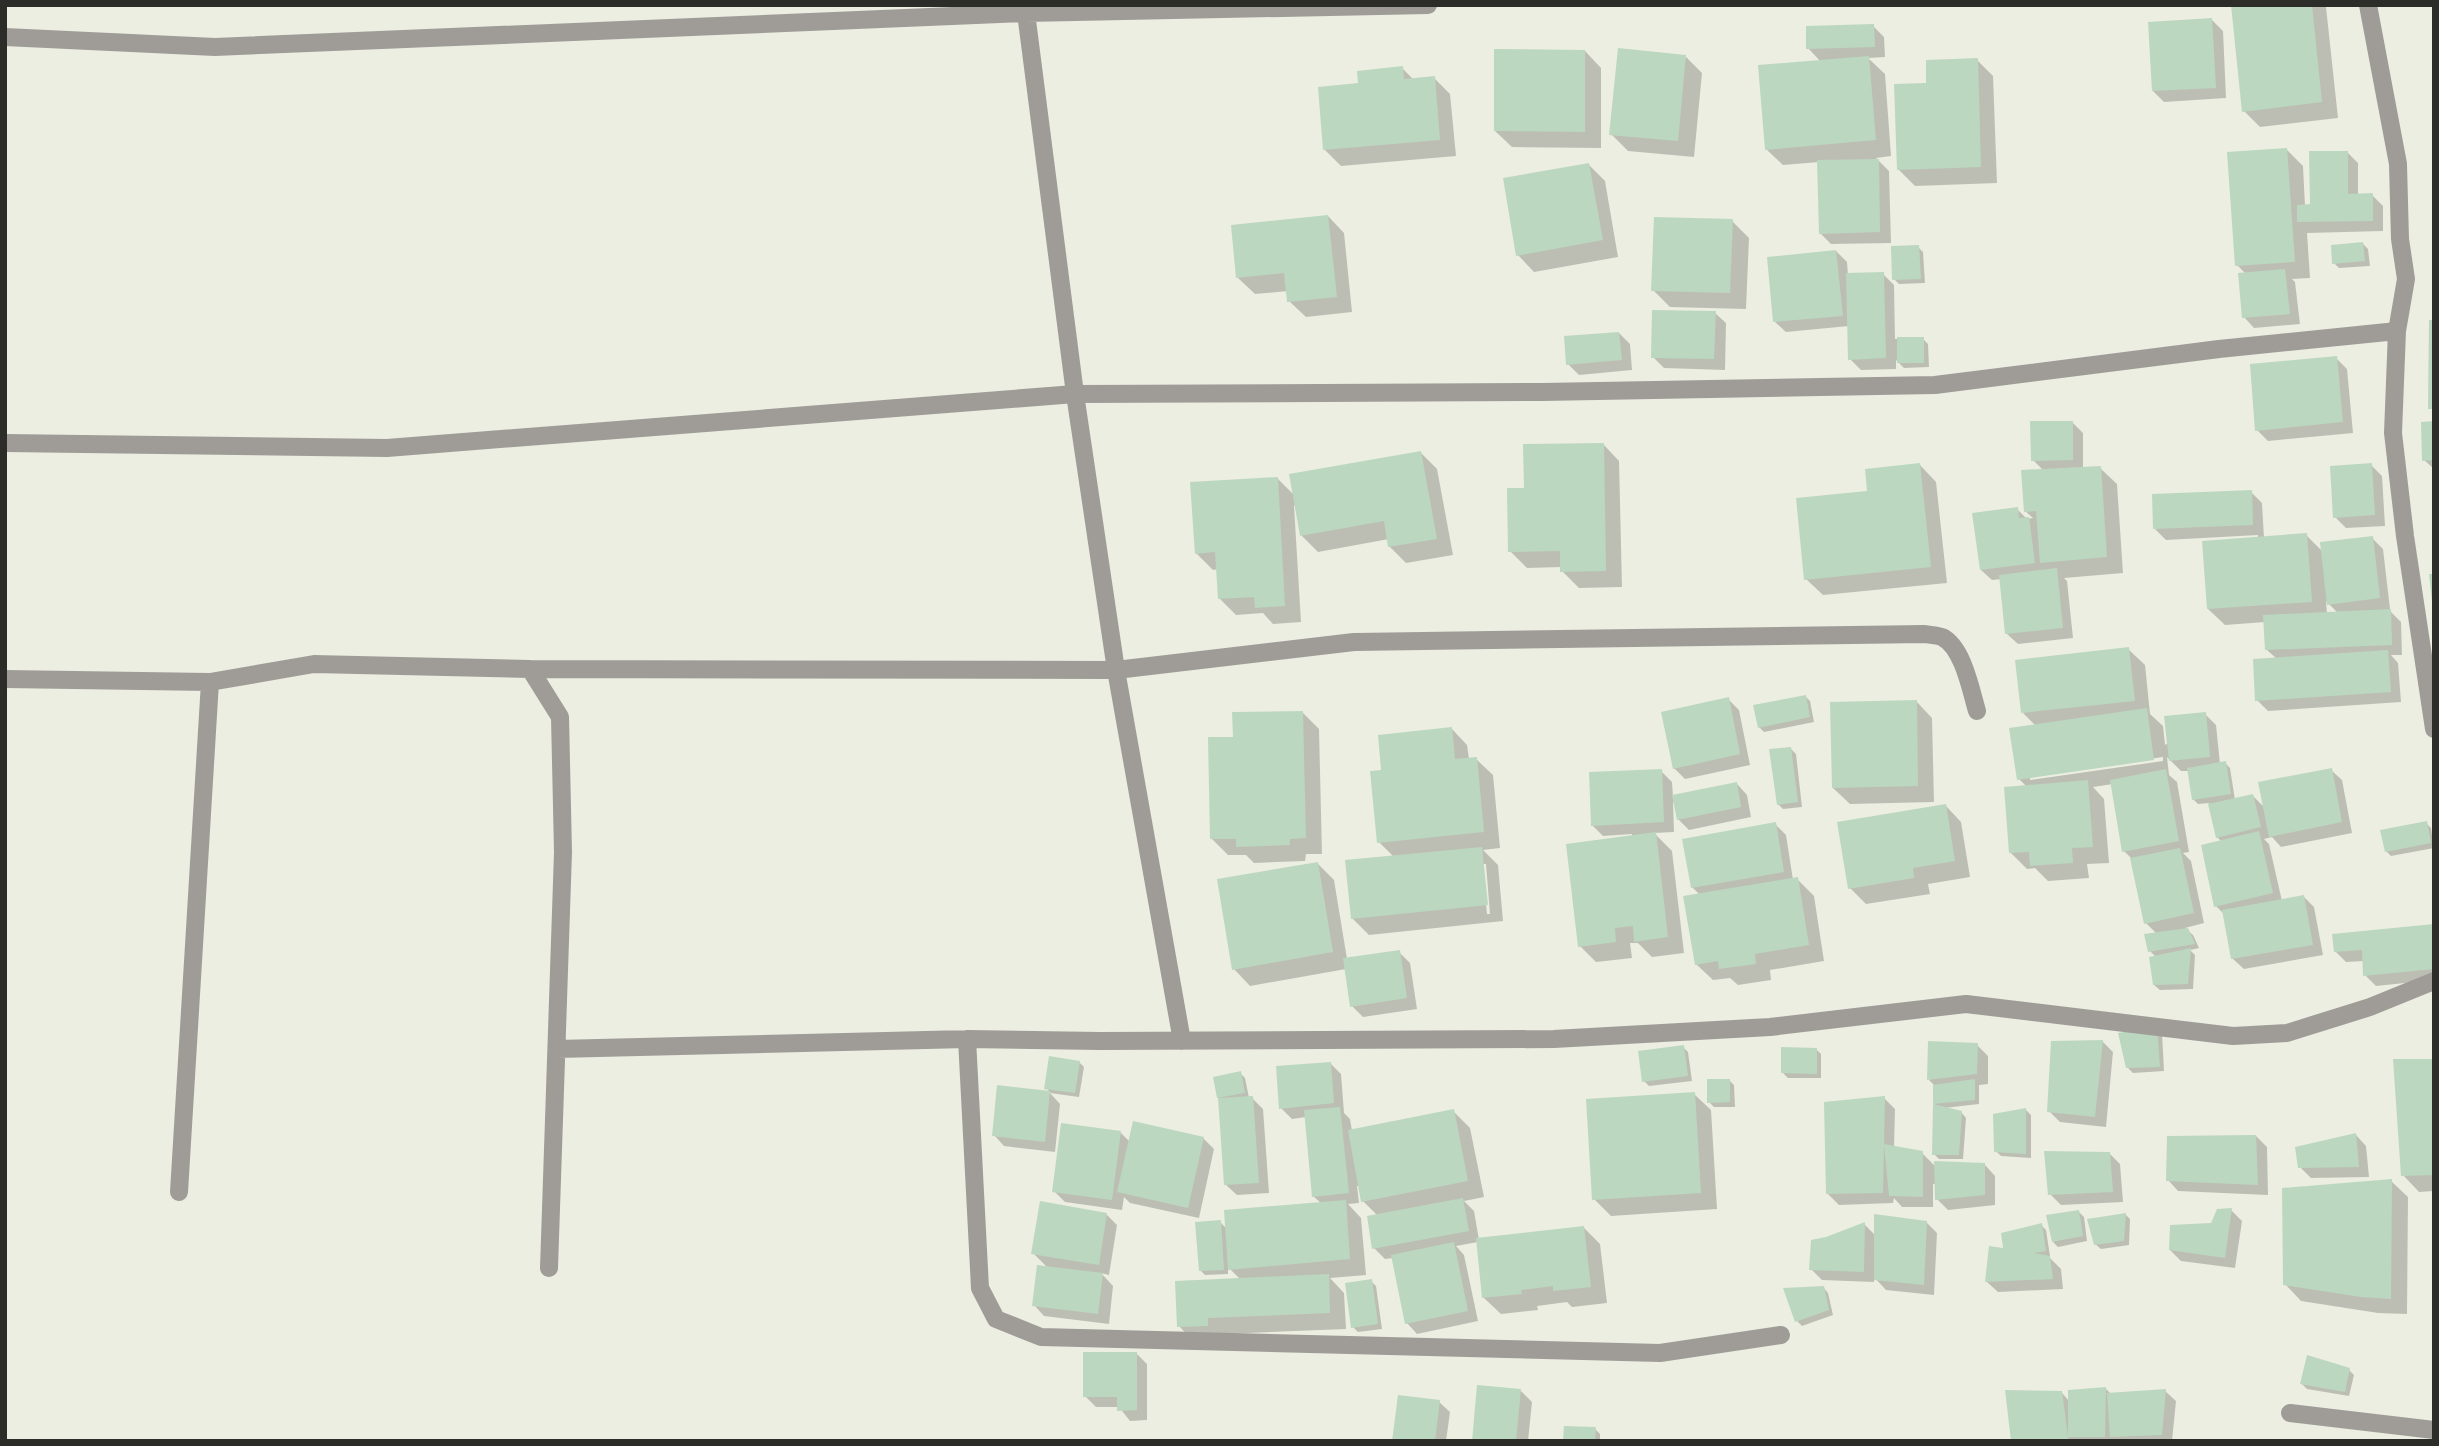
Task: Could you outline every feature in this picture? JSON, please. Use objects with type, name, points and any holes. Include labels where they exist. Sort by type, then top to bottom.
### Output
[{"type":"street","points":[[5,37],[215,47],[1026,9],[1428,5]]},
{"type":"street","points":[[2368,5],[2398,164],[2400,239],[2406,279],[2397,331],[2393,433],[2405,536],[2434,729]]},
{"type":"street","points":[[1026,9],[1076,394],[1116,670],[1182,1041]]},
{"type":"street","points":[[5,443],[387,448],[1076,394],[1542,392],[1935,385],[2205,350],[2397,331]]},
{"type":"street","points":[[5,679],[211,682],[314,664],[530,669],[1116,670],[1354,642],[1925,634],[1942,637],[1955,647],[1977,711]]},
{"type":"street","points":[[530,669],[560,717],[563,852],[549,1268]]},
{"type":"street","points":[[179,1192],[211,682]]},
{"type":"street","points":[[557,1049],[967,1039],[1554,1039],[1770,1027],[1966,1004],[2232,1036],[2287,1033],[2370,1007],[2434,981]]},
{"type":"street","points":[[967,1039],[980,1288],[996,1319],[1041,1337],[1660,1353],[1782,1335]]},
{"type":"street","points":[[2290,1413],[2434,1430]]},
{"type":"building","points":[[2231,5],[2312,5],[2322,102],[2242,112]]},
{"type":"building","points":[[2212,18],[2216,88],[2152,91],[2148,22]]},
{"type":"building","points":[[1874,24],[1875,47],[1806,49],[1806,26]]},
{"type":"building","points":[[1618,48],[1686,55],[1678,141],[1609,135]]},
{"type":"building","points":[[1494,49],[1585,50],[1585,132],[1494,131]]},
{"type":"building","points":[[1869,56],[1876,140],[1765,150],[1758,65]]},
{"type":"building","points":[[1978,58],[1981,167],[1897,170],[1894,84],[1926,83],[1926,60]]},
{"type":"building","points":[[1403,66],[1404,79],[1435,76],[1440,140],[1323,150],[1318,87],[1358,83],[1357,71]]},
{"type":"building","points":[[2287,148],[2295,262],[2235,266],[2227,152]]},
{"type":"building","points":[[2309,151],[2348,151],[2348,194],[2373,193],[2373,221],[2297,222],[2297,205],[2310,204]]},
{"type":"building","points":[[1879,159],[1880,232],[1819,234],[1817,160]]},
{"type":"building","points":[[1589,163],[1603,240],[1516,256],[1503,178]]},
{"type":"building","points":[[1328,215],[1337,297],[1287,302],[1284,273],[1236,278],[1231,225]]},
{"type":"building","points":[[1654,217],[1733,219],[1730,293],[1651,291]]},
{"type":"building","points":[[2363,242],[2365,261],[2332,264],[2331,245]]},
{"type":"building","points":[[1919,245],[1921,279],[1892,280],[1891,246]]},
{"type":"building","points":[[1836,250],[1843,316],[1773,322],[1767,257]]},
{"type":"building","points":[[2285,269],[2290,314],[2242,318],[2238,273]]},
{"type":"building","points":[[1884,272],[1886,358],[1848,360],[1846,273]]},
{"type":"building","points":[[1652,310],[1716,311],[1714,359],[1651,358]]},
{"type":"building","points":[[2429,320],[2434,320],[2434,409],[2428,409]]},
{"type":"building","points":[[1619,332],[1622,360],[1566,365],[1564,336]]},
{"type":"building","points":[[1897,337],[1924,337],[1924,363],[1897,363]]},
{"type":"building","points":[[2337,356],[2343,422],[2255,431],[2250,364]]},
{"type":"building","points":[[2030,421],[2073,421],[2073,460],[2031,461]]},
{"type":"building","points":[[2434,421],[2434,460],[2422,461],[2421,422]]},
{"type":"building","points":[[1604,443],[1606,571],[1560,572],[1560,551],[1508,552],[1507,488],[1524,488],[1523,444]]},
{"type":"building","points":[[1421,451],[1437,539],[1388,547],[1384,521],[1300,536],[1289,474]]},
{"type":"building","points":[[1920,463],[1931,567],[1804,580],[1796,498],[1867,491],[1865,469]]},
{"type":"building","points":[[2372,463],[2375,515],[2333,518],[2330,466]]},
{"type":"building","points":[[2101,466],[2107,557],[2040,563],[2036,511],[2024,512],[2021,470]]},
{"type":"building","points":[[1278,477],[1285,606],[1255,608],[1254,597],[1218,599],[1215,552],[1195,554],[1190,482]]},
{"type":"building","points":[[2252,490],[2253,525],[2153,529],[2152,494]]},
{"type":"building","points":[[2018,507],[2019,518],[2029,517],[2035,563],[1980,570],[1972,513]]},
{"type":"building","points":[[2307,533],[2312,602],[2207,609],[2202,541]]},
{"type":"building","points":[[2373,536],[2380,598],[2327,605],[2320,542]]},
{"type":"building","points":[[2057,568],[2063,628],[2005,634],[1999,575]]},
{"type":"building","points":[[2429,574],[2434,574],[2434,601],[2432,601]]},
{"type":"building","points":[[2391,609],[2392,645],[2265,650],[2263,615]]},
{"type":"building","points":[[2129,647],[2135,701],[2021,713],[2015,660]]},
{"type":"building","points":[[2388,650],[2391,692],[2255,701],[2253,659]]},
{"type":"building","points":[[1806,695],[1810,717],[1758,728],[1753,705]]},
{"type":"building","points":[[1729,697],[1740,754],[1673,769],[1661,712]]},
{"type":"building","points":[[1917,700],[1918,786],[1832,788],[1830,702]]},
{"type":"building","points":[[2147,708],[2154,760],[2017,780],[2009,728]]},
{"type":"building","points":[[1303,711],[1306,838],[1290,839],[1290,845],[1236,847],[1236,839],[1210,839],[1208,737],[1233,737],[1232,712]]},
{"type":"building","points":[[2206,712],[2210,757],[2169,761],[2164,716]]},
{"type":"building","points":[[1452,727],[1455,759],[1477,757],[1484,832],[1377,843],[1370,771],[1381,770],[1378,735]]},
{"type":"building","points":[[1791,747],[1798,802],[1777,805],[1769,749]]},
{"type":"building","points":[[2226,761],[2231,794],[2192,800],[2187,768]]},
{"type":"building","points":[[2332,768],[2342,822],[2269,837],[2258,782]]},
{"type":"building","points":[[1662,769],[1664,822],[1591,826],[1589,772]]},
{"type":"building","points":[[2166,769],[2179,841],[2122,852],[2110,780]]},
{"type":"building","points":[[2088,780],[2093,847],[2072,848],[2073,863],[2030,866],[2029,852],[2009,853],[2004,787]]},
{"type":"building","points":[[1737,782],[1741,807],[1677,820],[1672,795]]},
{"type":"building","points":[[2253,794],[2261,827],[2216,838],[2208,804]]},
{"type":"building","points":[[1946,804],[1955,861],[1913,868],[1914,878],[1848,889],[1837,822]]},
{"type":"building","points":[[2427,821],[2431,843],[2385,852],[2380,830]]},
{"type":"building","points":[[1776,822],[1784,872],[1691,888],[1682,839]]},
{"type":"building","points":[[2259,831],[2273,893],[2214,907],[2201,845]]},
{"type":"building","points":[[1656,832],[1668,937],[1634,942],[1633,926],[1615,928],[1616,942],[1578,947],[1566,844]]},
{"type":"building","points":[[1482,847],[1488,905],[1351,919],[1345,860]]},
{"type":"building","points":[[2180,848],[2194,913],[2144,924],[2130,858]]},
{"type":"building","points":[[1318,862],[1333,952],[1232,970],[1217,879]]},
{"type":"building","points":[[1798,877],[1809,945],[1755,954],[1756,964],[1719,969],[1718,961],[1695,965],[1683,896]]},
{"type":"building","points":[[2304,895],[2313,945],[2231,959],[2222,910]]},
{"type":"building","points":[[2434,924],[2434,969],[2363,976],[2362,950],[2334,952],[2332,934]]},
{"type":"building","points":[[2188,928],[2195,944],[2148,952],[2144,934]]},
{"type":"building","points":[[2191,948],[2188,984],[2153,985],[2149,957]]},
{"type":"building","points":[[1400,950],[1407,998],[1350,1007],[1343,958]]},
{"type":"building","points":[[2157,1026],[2160,1067],[2126,1068],[2118,1033]]},
{"type":"building","points":[[2103,1040],[2095,1117],[2047,1112],[2051,1041]]},
{"type":"building","points":[[1928,1041],[1978,1043],[1977,1074],[1927,1080]]},
{"type":"building","points":[[1684,1045],[1688,1076],[1642,1082],[1638,1051]]},
{"type":"building","points":[[1781,1047],[1817,1048],[1817,1074],[1781,1073]]},
{"type":"building","points":[[1049,1056],[1080,1061],[1075,1093],[1044,1089]]},
{"type":"building","points":[[2393,1059],[2434,1059],[2434,1175],[2401,1176]]},
{"type":"building","points":[[1331,1062],[1334,1103],[1279,1109],[1276,1066]]},
{"type":"building","points":[[1241,1071],[1245,1093],[1217,1098],[1213,1077]]},
{"type":"building","points":[[1707,1079],[1730,1079],[1730,1102],[1707,1103]]},
{"type":"building","points":[[1975,1079],[1975,1100],[1933,1104],[1933,1085]]},
{"type":"building","points":[[997,1085],[1050,1091],[1045,1142],[992,1136]]},
{"type":"building","points":[[1695,1092],[1701,1193],[1592,1200],[1586,1099]]},
{"type":"building","points":[[1253,1096],[1259,1183],[1224,1185],[1218,1098]]},
{"type":"building","points":[[1885,1096],[1883,1193],[1826,1194],[1824,1102]]},
{"type":"building","points":[[1933,1104],[1962,1111],[1959,1155],[1932,1155]]},
{"type":"building","points":[[1340,1107],[1349,1193],[1312,1197],[1304,1110]]},
{"type":"building","points":[[2026,1108],[2026,1154],[1994,1152],[1993,1114]]},
{"type":"building","points":[[1454,1109],[1468,1181],[1361,1202],[1348,1130]]},
{"type":"building","points":[[1133,1121],[1204,1137],[1188,1208],[1117,1192]]},
{"type":"building","points":[[1061,1123],[1121,1131],[1112,1200],[1052,1192]]},
{"type":"building","points":[[2356,1133],[2359,1167],[2298,1168],[2295,1147]]},
{"type":"building","points":[[2256,1135],[2258,1185],[2166,1181],[2167,1136]]},
{"type":"building","points":[[1884,1144],[1923,1151],[1923,1197],[1889,1196]]},
{"type":"building","points":[[2044,1151],[2110,1152],[2113,1192],[2048,1195]]},
{"type":"building","points":[[1934,1161],[1985,1163],[1985,1195],[1935,1200]]},
{"type":"building","points":[[2392,1179],[2391,1299],[2283,1285],[2282,1188]]},
{"type":"building","points":[[1463,1198],[1469,1231],[1372,1249],[1367,1216]]},
{"type":"building","points":[[1346,1200],[1350,1259],[1228,1270],[1224,1210]]},
{"type":"building","points":[[1040,1201],[1107,1213],[1099,1265],[1031,1254]]},
{"type":"building","points":[[2232,1208],[2225,1258],[2169,1250],[2170,1225],[2211,1223],[2217,1209]]},
{"type":"building","points":[[2079,1210],[2083,1236],[2052,1242],[2046,1215]]},
{"type":"building","points":[[2126,1213],[2124,1241],[2094,1245],[2087,1219]]},
{"type":"building","points":[[1874,1214],[1927,1221],[1924,1285],[1874,1280]]},
{"type":"building","points":[[1221,1220],[1224,1270],[1199,1271],[1195,1222]]},
{"type":"building","points":[[1865,1222],[1864,1272],[1809,1270],[1811,1240]]},
{"type":"building","points":[[2042,1223],[2046,1251],[2034,1253],[2050,1256],[2053,1279],[1985,1282],[1989,1246],[2003,1248],[2001,1233]]},
{"type":"building","points":[[1584,1226],[1591,1287],[1553,1291],[1553,1286],[1521,1290],[1522,1294],[1482,1298],[1476,1238]]},
{"type":"building","points":[[1454,1242],[1468,1311],[1405,1324],[1391,1255]]},
{"type":"building","points":[[1037,1265],[1103,1273],[1098,1314],[1032,1306]]},
{"type":"building","points":[[1329,1274],[1330,1313],[1208,1318],[1208,1326],[1177,1327],[1175,1281]]},
{"type":"building","points":[[1372,1279],[1378,1324],[1351,1328],[1345,1283]]},
{"type":"building","points":[[1824,1286],[1829,1310],[1795,1322],[1783,1288]]},
{"type":"building","points":[[1083,1352],[1137,1352],[1137,1410],[1117,1411],[1117,1397],[1083,1397]]},
{"type":"building","points":[[2307,1355],[2350,1368],[2345,1392],[2300,1384]]},
{"type":"building","points":[[1477,1385],[1521,1389],[1516,1441],[1472,1441]]},
{"type":"building","points":[[2106,1387],[2105,1437],[2068,1437],[2068,1390]]},
{"type":"building","points":[[2166,1389],[2162,1435],[2110,1437],[2107,1393]]},
{"type":"building","points":[[2005,1390],[2062,1391],[2069,1441],[2011,1441]]},
{"type":"building","points":[[1398,1395],[1440,1400],[1435,1441],[1392,1441]]},
{"type":"building","points":[[1564,1426],[1596,1427],[1595,1441],[1563,1441]]}]
